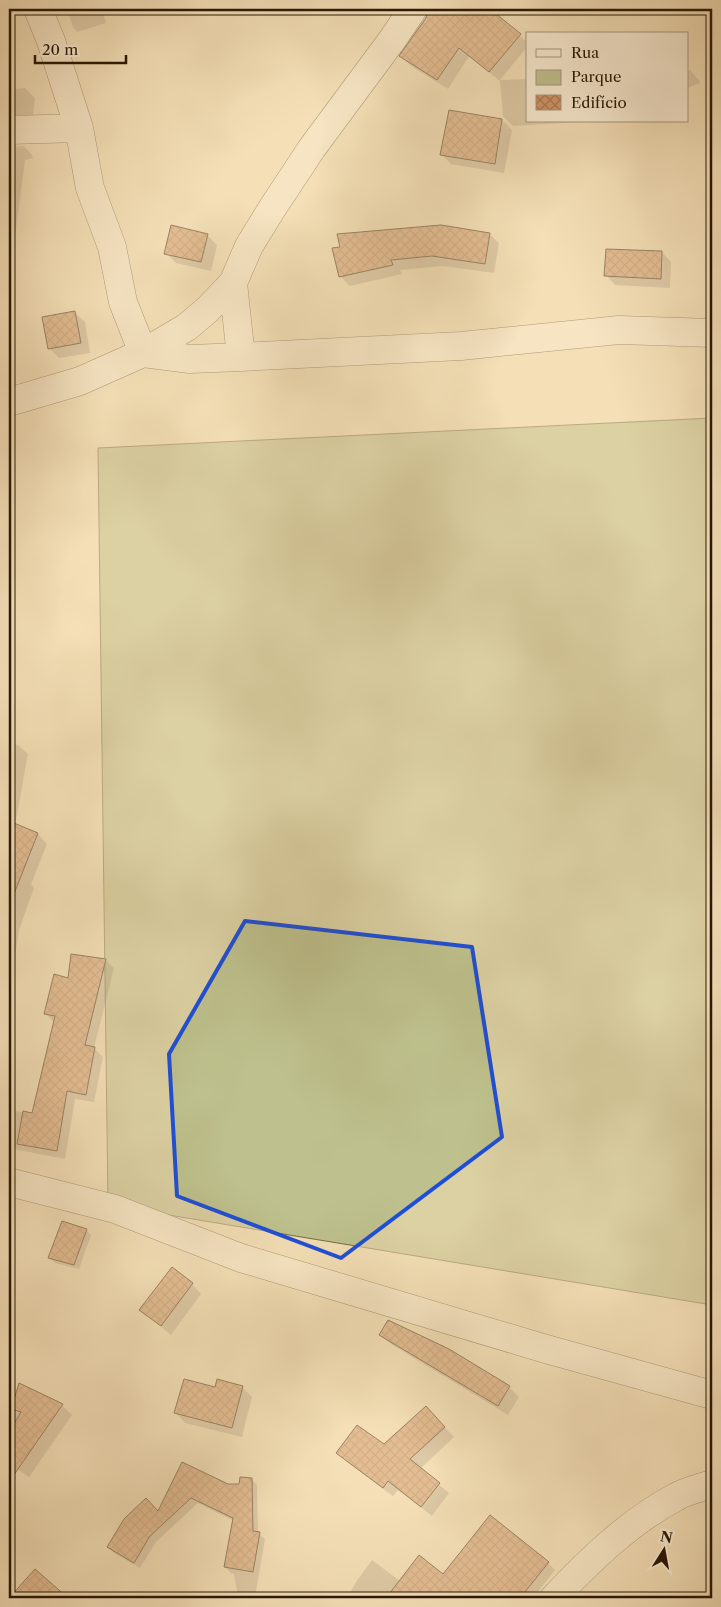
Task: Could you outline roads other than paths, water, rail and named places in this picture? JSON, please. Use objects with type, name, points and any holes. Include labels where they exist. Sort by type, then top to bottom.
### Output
[{"type":"street","points":[[38,9],[51,41],[78,128],[90,188],[112,247],[123,302],[143,353]]},
{"type":"street","points":[[9,402],[80,381],[143,353],[187,327],[208,310],[233,283],[249,246],[312,148],[413,9]]},
{"type":"street","points":[[9,130],[78,128]]},
{"type":"street","points":[[233,283],[241,357]]},
{"type":"street","points":[[143,353],[190,359],[461,346],[619,330],[712,334]]},
{"type":"street","points":[[9,1182],[115,1210],[250,1261],[546,1349],[712,1395]]},
{"type":"street","points":[[554,1598],[587,1563],[634,1524],[676,1496],[712,1484]]}]
